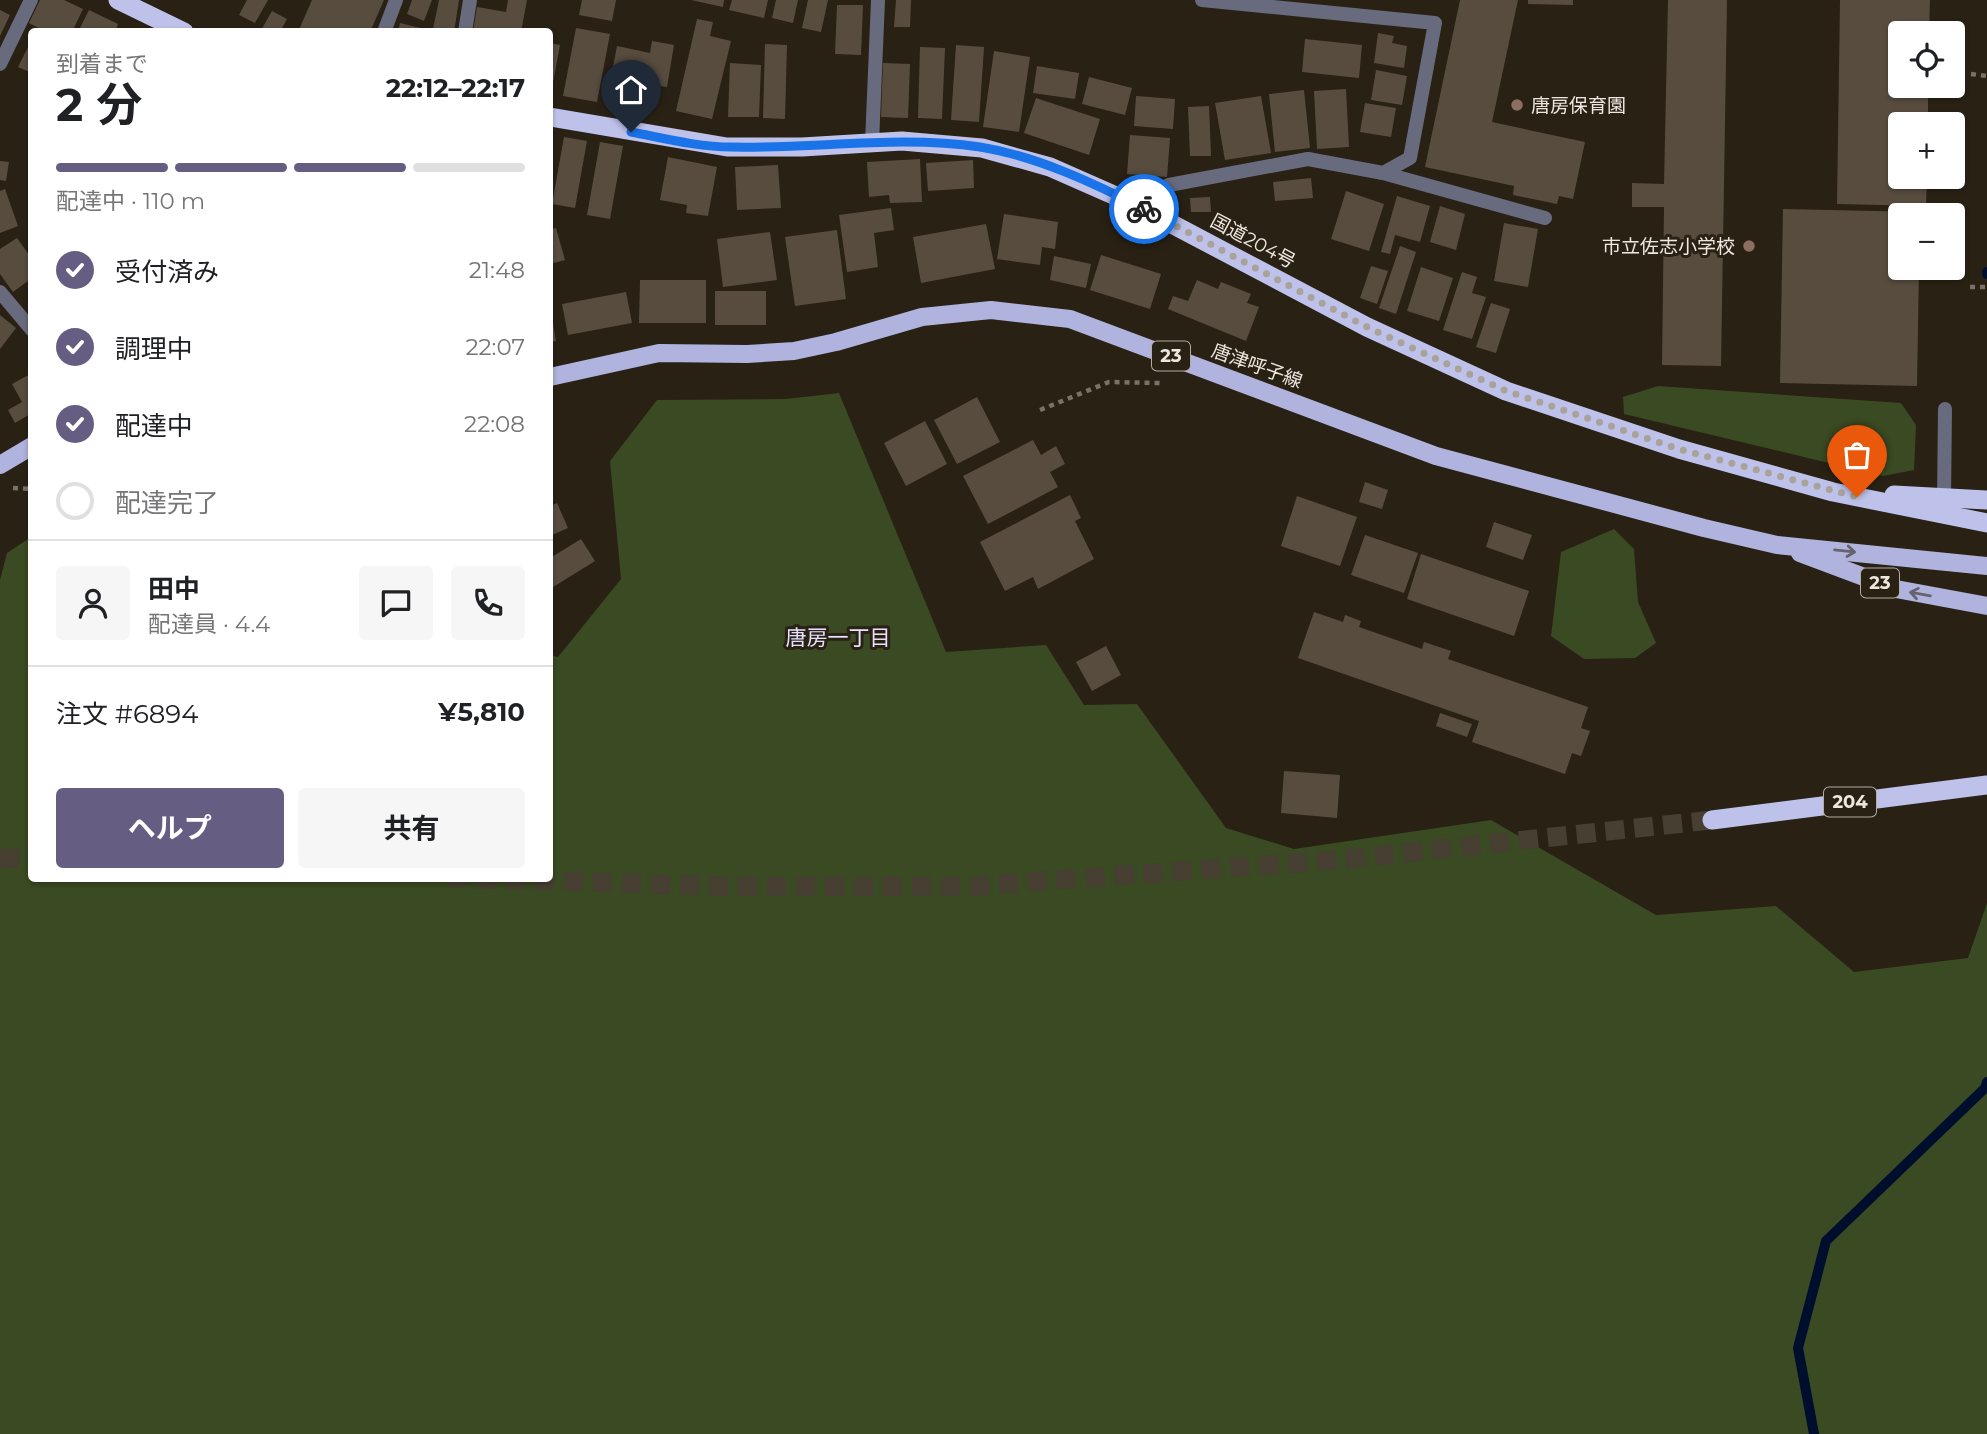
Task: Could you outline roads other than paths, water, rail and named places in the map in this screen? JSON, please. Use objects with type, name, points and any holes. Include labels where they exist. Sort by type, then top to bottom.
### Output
[{"type":"highway","points":[[118,0],[176,28]]},
{"type":"highway","name":"国道204号","points":[[553,118],[727,148],[902,141],[982,148],[1050,167],[1134,204],[1367,327],[1506,391],[1679,449],[1833,492],[1987,523]]},
{"type":"highway","name":"国道204号","points":[[1833,492],[1987,500]]},
{"type":"highway","name":"204","points":[[1712,820],[1987,785]]},
{"type":"main road","name":"唐津呼子線","points":[[553,376],[659,353],[747,354],[794,351],[922,317],[991,310],[1070,319],[1436,456],[1777,545],[1896,589],[1987,606]]},
{"type":"main road","points":[[0,465],[28,448]]},
{"type":"main road","name":"唐津呼子線","points":[[1777,545],[1987,566]]},
{"type":"street","points":[[0,64],[31,0]]},
{"type":"street","points":[[386,28],[396,0]]},
{"type":"street","points":[[466,28],[470,0]]},
{"type":"street","points":[[872,143],[878,0]]},
{"type":"street","points":[[1202,0],[1435,23],[1410,158],[1382,173]]},
{"type":"street","points":[[1134,204],[1169,185],[1308,159],[1382,173],[1545,218]]},
{"type":"street","points":[[0,292],[28,325]]},
{"type":"street","points":[[1944,498],[1945,409]]},
{"type":"waterway","points":[[1814,1434],[1798,1348],[1826,1241],[1985,1088],[1987,1082]]},
{"type":"tunnel","points":[[553,881],[724,886],[971,886],[1338,860],[1712,820]]},
{"type":"tunnel","points":[[0,858],[28,859]]},
{"type":"place","name":"唐房保育園","points":[[1517,105]]},
{"type":"place","name":"市立佐志小学校","points":[[1749,246]]},
{"type":"district","name":"唐房一丁目","points":[[838,637]]}]
